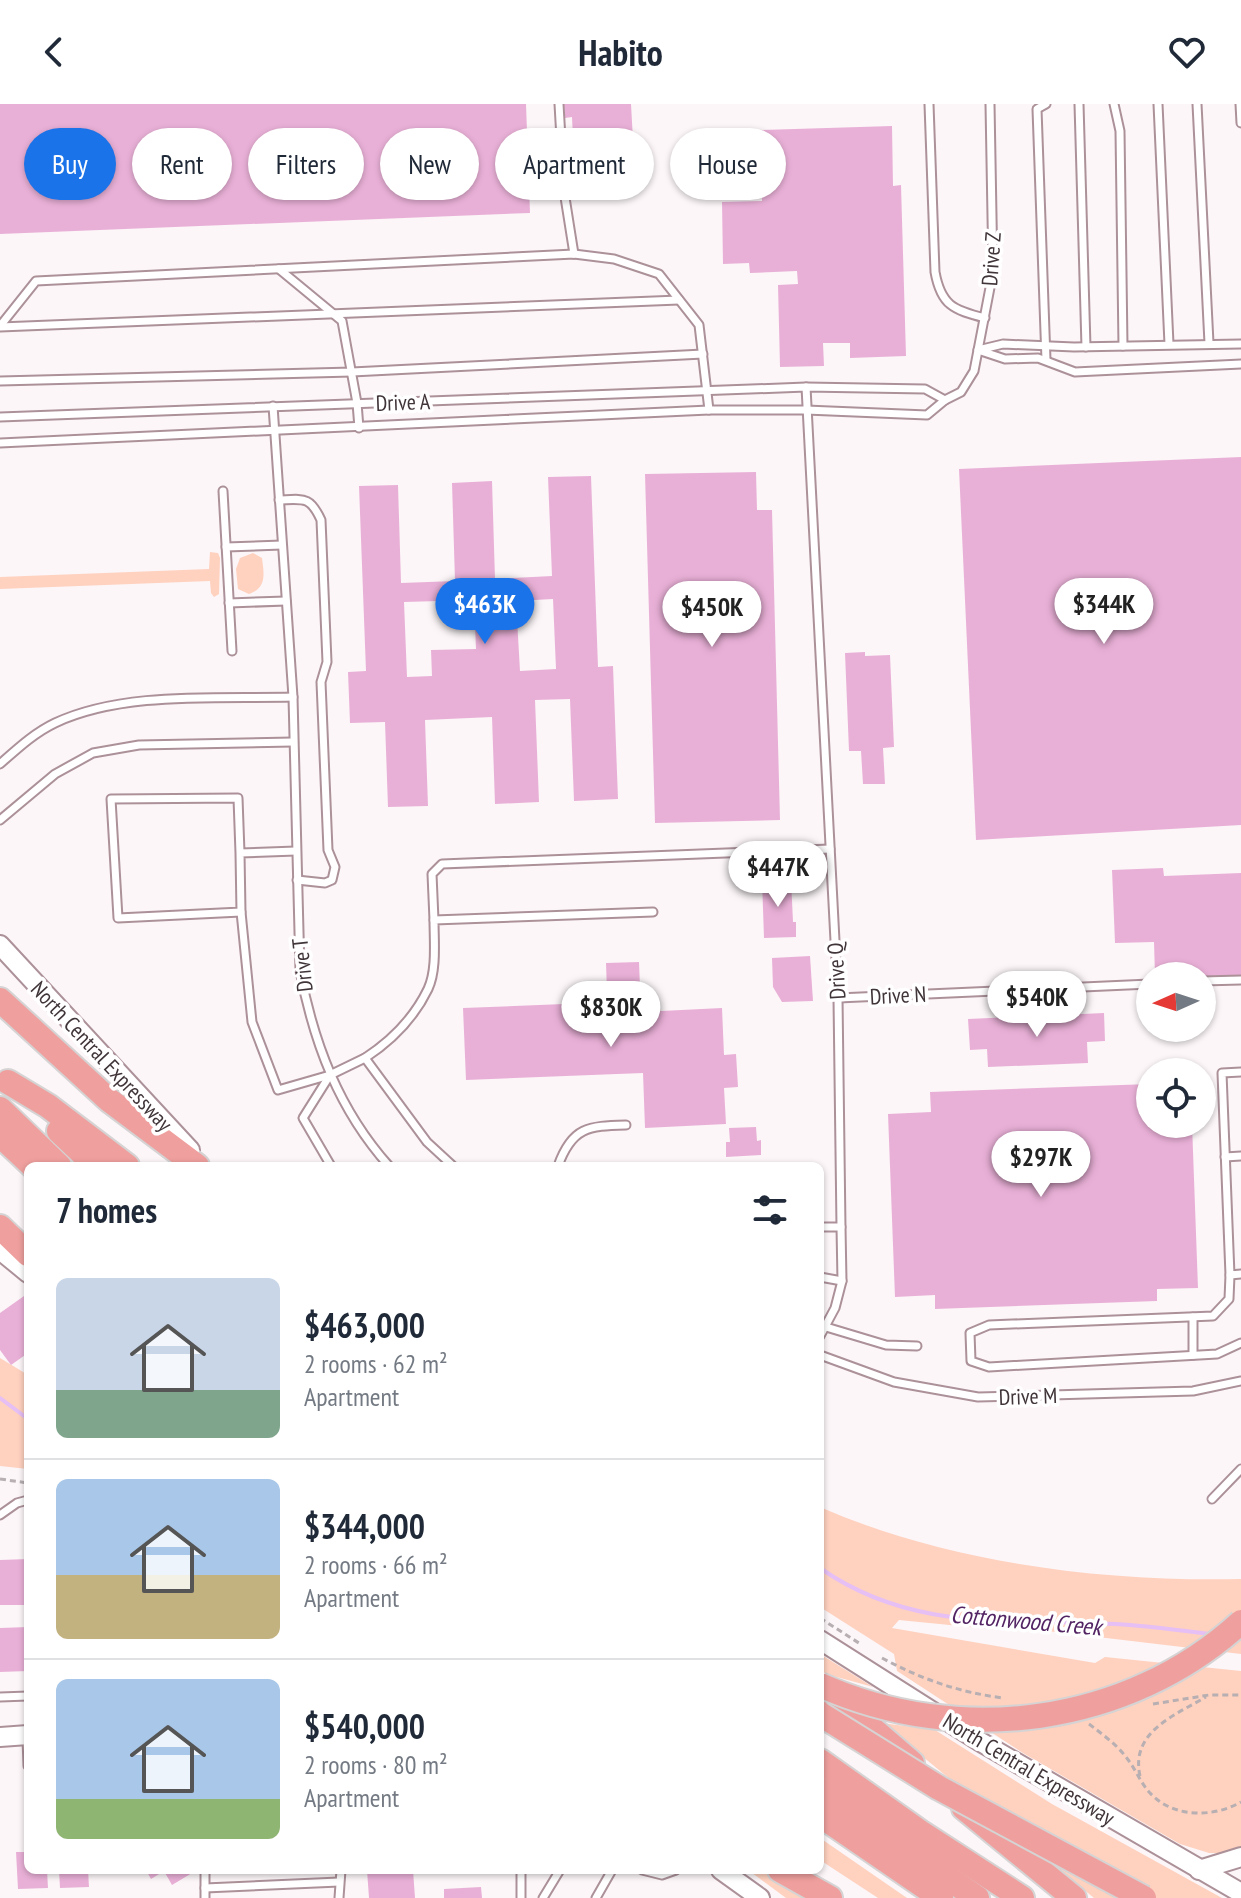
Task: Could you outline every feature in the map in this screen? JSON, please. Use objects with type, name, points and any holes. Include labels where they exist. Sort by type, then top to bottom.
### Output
[{"type":"highway","points":[[0,1000],[109,1100],[192,1162]]},
{"type":"highway","points":[[4,1078],[92,1162]]},
{"type":"highway","points":[[4,1078],[48,1106],[122,1162]]},
{"type":"highway","points":[[0,1109],[55,1162]]},
{"type":"highway","points":[[0,1135],[29,1162]]},
{"type":"highway","points":[[0,1227],[24,1250]]},
{"type":"highway","points":[[824,1686],[877,1706],[940,1718],[989,1721],[1045,1716],[1097,1703],[1146,1685],[1204,1652],[1241,1622]]},
{"type":"highway","points":[[824,1687],[994,1834],[1074,1898]]},
{"type":"highway","points":[[824,1716],[939,1788],[1144,1898]]},
{"type":"highway","points":[[824,1764],[1022,1898]]},
{"type":"highway","points":[[824,1793],[977,1898]]},
{"type":"highway","points":[[824,1818],[941,1898]]},
{"type":"highway","points":[[787,1874],[830,1898]]},
{"type":"highway","points":[[800,1874],[830,1898]]},
{"type":"highway","points":[[809,1874],[848,1898]]},
{"type":"main road","name":"North Central Expressway","points":[[0,945],[202,1162]]},
{"type":"main road","points":[[0,1250],[24,1270]]},
{"type":"main road","name":"North Central Expressway","points":[[824,1643],[979,1741],[1241,1893]]},
{"type":"main road","points":[[0,1737],[24,1735]]},
{"type":"main road","points":[[1199,1870],[1241,1857]]},
{"type":"main road","points":[[724,1874],[738,1892],[760,1898]]},
{"type":"lane","points":[[559,104],[564,191],[574,254]]},
{"type":"lane","points":[[929,104],[935,272],[939,290],[946,302],[960,311],[985,318]]},
{"type":"lane","name":"Drive Z","points":[[806,410],[927,415],[961,392],[969,382],[974,371],[993,272],[990,104]]},
{"type":"lane","points":[[1046,104],[1037,109],[1046,360]]},
{"type":"lane","points":[[1079,104],[1086,347]]},
{"type":"lane","points":[[1114,104],[1120,131],[1123,346]]},
{"type":"lane","points":[[1158,104],[1169,344]]},
{"type":"lane","points":[[1197,104],[1209,343]]},
{"type":"lane","points":[[1240,104],[1241,123]]},
{"type":"lane","points":[[0,327],[36,281],[574,254],[614,259],[659,274],[699,325],[709,410]]},
{"type":"lane","points":[[278,268],[342,321],[359,428]]},
{"type":"lane","points":[[0,327],[679,300]]},
{"type":"lane","points":[[978,350],[1003,344],[1086,347],[1241,344]]},
{"type":"lane","points":[[978,350],[1005,359],[1038,358],[1075,372],[1241,364]]},
{"type":"lane","points":[[0,381],[352,372],[703,354]]},
{"type":"lane","points":[[806,387],[925,389],[945,400]]},
{"type":"lane","name":"Drive A","points":[[0,417],[806,387]]},
{"type":"lane","name":"Drive Q","points":[[806,387],[838,998],[842,1281],[824,1330]]},
{"type":"lane","points":[[633,393],[634,414]]},
{"type":"lane","name":"Drive T","points":[[273,406],[293,697],[300,971],[307,1010],[330,1075],[353,1118],[386,1162]]},
{"type":"lane","name":"Drive A","points":[[0,443],[709,410],[806,410]]},
{"type":"lane","points":[[223,491],[232,651]]},
{"type":"lane","points":[[279,500],[305,499],[314,505],[321,520],[327,662],[321,682],[328,850],[335,867],[332,880],[325,883],[297,880]]},
{"type":"lane","points":[[226,547],[282,545]]},
{"type":"lane","points":[[229,603],[286,601]]},
{"type":"lane","points":[[0,764],[28,739],[53,724],[106,706],[135,702],[293,697]]},
{"type":"lane","points":[[0,820],[55,774],[93,753],[139,745],[293,742]]},
{"type":"lane","points":[[241,912],[118,918],[111,799],[238,798],[241,912],[252,1022],[278,1090],[330,1075],[389,1043],[429,987],[434,950],[432,874],[442,864],[830,849]]},
{"type":"lane","points":[[240,853],[296,851]]},
{"type":"lane","points":[[434,920],[653,912]]},
{"type":"lane","points":[[1216,981],[1241,980]]},
{"type":"lane","name":"Drive N","points":[[838,998],[1136,985]]},
{"type":"lane","points":[[365,1058],[427,1142],[449,1162]]},
{"type":"lane","points":[[1241,1072],[1222,1073],[1230,1275],[1229,1299],[1213,1316],[989,1325],[970,1333],[971,1361],[989,1367],[1217,1354],[1241,1343]]},
{"type":"lane","points":[[329,1162],[303,1118],[330,1075]]},
{"type":"lane","points":[[560,1162],[577,1132],[593,1126],[626,1125]]},
{"type":"lane","points":[[1225,1157],[1241,1156]]},
{"type":"lane","points":[[824,1227],[841,1227]]},
{"type":"lane","points":[[1230,1275],[1241,1274]]},
{"type":"lane","points":[[824,1278],[842,1281]]},
{"type":"lane","points":[[1193,1317],[1193,1355]]},
{"type":"lane","points":[[826,1327],[886,1345],[917,1346]]},
{"type":"lane","name":"Drive M","points":[[824,1356],[894,1382],[978,1397],[1193,1391],[1241,1381]]},
{"type":"lane","points":[[1212,1499],[1241,1469]]},
{"type":"lane","points":[[0,1515],[24,1501]]},
{"type":"lane","points":[[0,1697],[24,1696]]},
{"type":"lane","points":[[205,1874],[205,1898]]},
{"type":"lane","points":[[339,1898],[340,1874]]},
{"type":"lane","points":[[521,1874],[521,1898]]},
{"type":"lane","points":[[543,1898],[558,1874]]},
{"type":"lane","points":[[596,1898],[610,1874]]},
{"type":"lane","points":[[205,1888],[339,1882]]},
{"type":"path","points":[[0,1479],[24,1482]]},
{"type":"path","points":[[824,1621],[867,1649]]},
{"type":"path","points":[[878,1656],[939,1685],[1004,1698]]},
{"type":"path","points":[[1152,1704],[1209,1695],[1241,1695]]},
{"type":"path","points":[[1141,1780],[1139,1755],[1145,1739],[1158,1726],[1209,1695]]},
{"type":"path","points":[[1080,1717],[1126,1757],[1154,1797],[1170,1808],[1191,1813],[1229,1809],[1241,1802]]},
{"type":"shaded area","points":[[210,552],[218,553],[220,558],[219,594],[214,597],[210,581],[0,589],[0,577],[209,569]]},
{"type":"shaded area","points":[[253,553],[262,558],[264,575],[259,588],[249,594],[238,589],[236,569],[240,558]]},
{"type":"shaded area","points":[[0,1358],[24,1373],[24,1469],[0,1466]]},
{"type":"shaded area","points":[[824,1509],[920,1542],[1026,1565],[1135,1577],[1241,1579],[1241,1654],[1039,1630],[990,1629],[899,1620],[892,1628],[1095,1663],[1105,1657],[1241,1671],[1241,1848],[1209,1853],[1180,1844],[1023,1753],[897,1671],[894,1654],[824,1610]]},
{"type":"shaded area","points":[[824,1656],[873,1687],[826,1674]]},
{"type":"shaded area","points":[[882,1723],[935,1730],[1052,1804],[1222,1898],[1094,1898]]},
{"type":"shaded area","points":[[824,1841],[907,1898],[878,1898],[824,1863]]},
{"type":"shaded area","points":[[753,1874],[775,1874],[817,1898],[786,1898]]},
{"type":"building","points":[[0,104],[526,104],[527,128],[495,128],[495,200],[530,200],[530,213],[0,234]]},
{"type":"building","points":[[564,104],[631,104],[632,128],[573,128],[572,117],[565,118]]},
{"type":"building","points":[[892,126],[893,186],[901,185],[906,356],[850,358],[850,343],[823,343],[824,366],[780,367],[778,285],[798,284],[797,271],[750,273],[749,263],[723,264],[722,202],[786,200],[786,129]]},
{"type":"building","points":[[1241,457],[1241,825],[976,840],[959,469]]},
{"type":"building","points":[[756,472],[757,510],[772,510],[780,820],[655,823],[645,474]]},
{"type":"building","points":[[591,476],[598,667],[613,666],[618,799],[574,801],[570,699],[535,700],[539,802],[495,804],[492,717],[425,720],[428,806],[388,807],[385,722],[350,723],[348,672],[366,671],[359,486],[398,485],[401,583],[455,581],[452,483],[492,481],[495,579],[552,576],[548,477]],"holes":[[[553,599],[556,669],[520,671],[516,601]],[[474,600],[476,649],[431,650],[432,676],[407,677],[404,602]]]},
{"type":"building","points":[[865,652],[865,656],[890,655],[894,747],[883,748],[885,784],[863,784],[861,751],[849,751],[845,653]]},
{"type":"building","points":[[1163,868],[1164,876],[1241,873],[1241,980],[1216,981],[1216,962],[1155,962],[1154,942],[1115,943],[1112,870]]},
{"type":"building","points":[[791,879],[796,937],[764,938],[762,880]]},
{"type":"building","points":[[810,956],[813,1001],[782,1002],[773,987],[772,958]]},
{"type":"building","points":[[639,962],[641,1012],[722,1008],[724,1055],[736,1054],[738,1087],[724,1088],[726,1124],[645,1128],[643,1073],[466,1080],[463,1008],[614,1002],[614,992],[607,992],[606,963]]},
{"type":"building","points":[[1104,1013],[1105,1041],[1087,1042],[1088,1063],[988,1067],[987,1049],[970,1050],[968,1019]]},
{"type":"building","points":[[1136,1085],[1136,1138],[1193,1138],[1198,1288],[1157,1289],[1157,1301],[935,1309],[935,1295],[895,1297],[888,1114],[931,1112],[930,1092]]},
{"type":"building","points":[[756,1127],[757,1141],[761,1140],[761,1155],[726,1157],[726,1142],[730,1142],[729,1128]]},
{"type":"building","points":[[24,1296],[24,1356],[11,1365],[0,1350],[0,1313]]},
{"type":"building","points":[[24,1559],[24,1605],[0,1605],[0,1560]]},
{"type":"building","points":[[24,1627],[24,1671],[0,1672],[0,1628]]},
{"type":"building","points":[[16,1852],[24,1852],[24,1874],[47,1874],[48,1888],[18,1889]]},
{"type":"building","points":[[59,1874],[88,1874],[89,1887],[60,1888]]},
{"type":"building","points":[[166,1874],[190,1874],[172,1885]]},
{"type":"building","points":[[367,1874],[413,1874],[415,1898],[369,1898]]},
{"type":"building","points":[[481,1887],[482,1898],[444,1898],[444,1889]]},
{"type":"waterway","name":"Cottonwood Creek","points":[[0,1398],[24,1416]]},
{"type":"waterway","name":"Cottonwood Creek","points":[[824,1570],[857,1590],[932,1614],[970,1619],[1130,1625],[1210,1634]]}]
